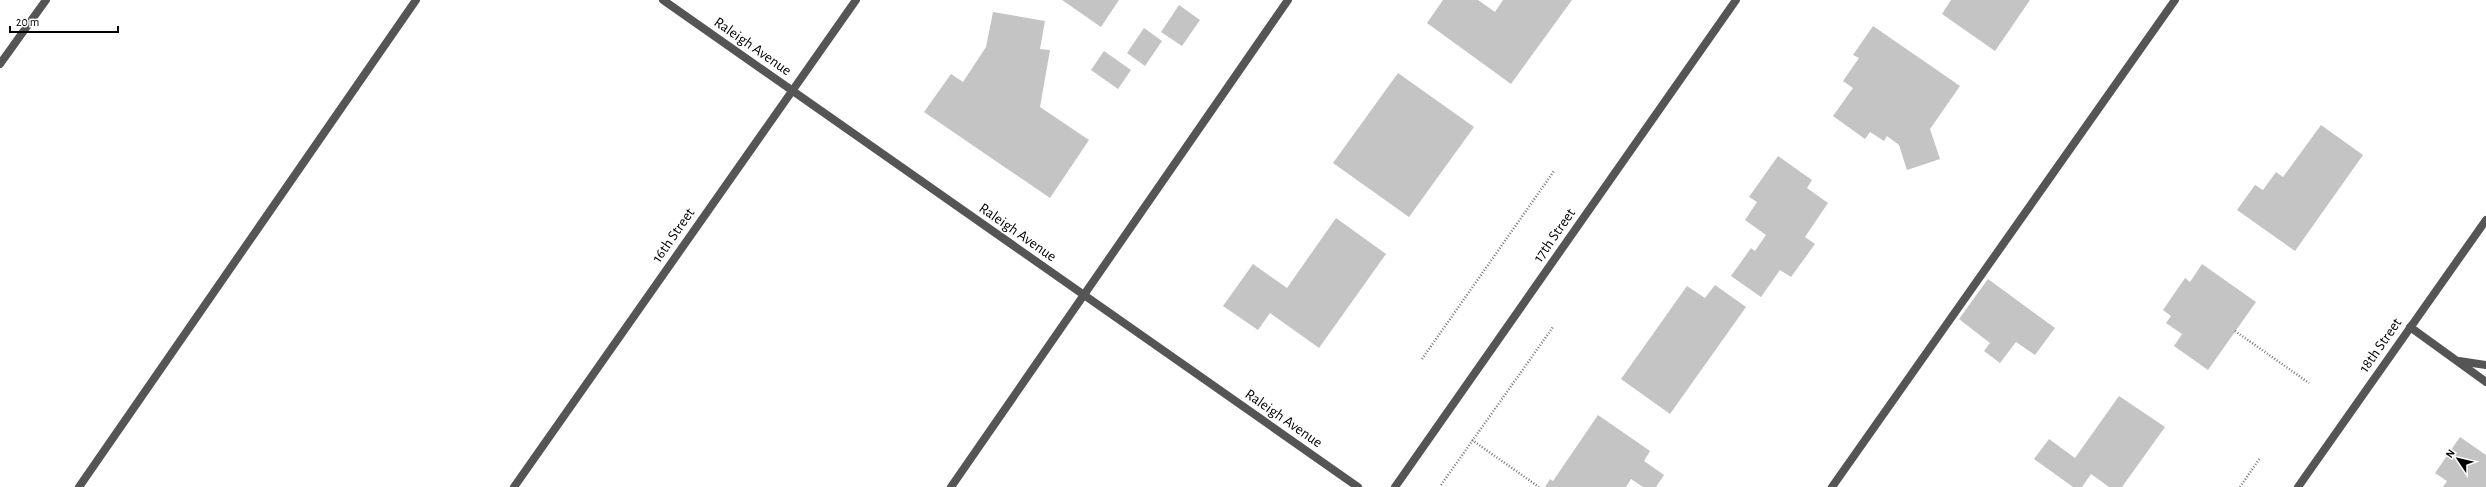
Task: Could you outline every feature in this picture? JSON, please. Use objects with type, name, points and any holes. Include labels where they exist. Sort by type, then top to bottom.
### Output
[{"type":"street","points":[[0,64],[46,0]]},
{"type":"street","points":[[79,487],[416,0]]},
{"type":"street","name":"Raleigh Avenue","points":[[663,0],[1358,487]]},
{"type":"street","name":"16th Street","points":[[514,487],[856,0]]},
{"type":"street","points":[[950,487],[1085,296],[1288,0]]},
{"type":"street","name":"17th Street","points":[[1395,487],[1736,0]]},
{"type":"street","points":[[1832,487],[2175,0]]},
{"type":"street","name":"18th Street","points":[[2298,487],[2410,327],[2485,225]]},
{"type":"street","points":[[2410,327],[2486,382]]},
{"type":"street","points":[[2456,361],[2486,365]]},
{"type":"path","points":[[1422,359],[1554,171]]},
{"type":"path","points":[[1441,485],[1553,327]]},
{"type":"path","points":[[2235,331],[2309,383]]},
{"type":"path","points":[[1472,440],[1539,487]]},
{"type":"path","points":[[2240,487],[2260,458]]},
{"type":"building","points":[[1062,0],[1119,0],[1101,27]]},
{"type":"building","points":[[1443,0],[1478,0],[1495,12],[1503,0],[1572,0],[1511,84],[1427,23]]},
{"type":"building","points":[[1951,0],[2030,0],[1995,51],[1942,14]]},
{"type":"building","points":[[1179,5],[1200,20],[1182,46],[1161,32]]},
{"type":"building","points":[[993,12],[1045,21],[1040,49],[1050,50],[1040,107],[1089,140],[1050,198],[924,112],[951,74],[963,82],[986,47]]},
{"type":"building","points":[[1873,26],[1960,86],[1930,129],[1940,159],[1907,170],[1899,145],[1887,136],[1884,141],[1870,132],[1865,139],[1833,116],[1853,88],[1843,81],[1859,58],[1853,55]]},
{"type":"building","points":[[1144,28],[1162,41],[1145,66],[1127,53]]},
{"type":"building","points":[[1104,51],[1131,70],[1118,89],[1091,70]]},
{"type":"building","points":[[1398,73],[1474,127],[1409,217],[1333,163]]},
{"type":"building","points":[[2321,125],[2363,155],[2295,251],[2237,210],[2255,185],[2263,190],[2276,172],[2283,177]]},
{"type":"building","points":[[1778,156],[1812,180],[1807,188],[1828,203],[1805,237],[1815,244],[1791,277],[1780,270],[1761,297],[1731,276],[1751,248],[1755,251],[1766,235],[1745,220],[1757,202],[1749,197]]},
{"type":"building","points":[[1336,218],[1386,254],[1319,348],[1270,313],[1258,330],[1223,306],[1253,264],[1287,288]]},
{"type":"building","points":[[2202,264],[2256,302],[2208,370],[2174,346],[2182,334],[2166,323],[2171,316],[2163,310],[2185,278],[2190,282]]},
{"type":"building","points":[[1988,279],[2055,328],[2035,355],[2016,342],[2000,363],[1984,351],[1990,343],[1959,319]]},
{"type":"building","points":[[1715,285],[1746,307],[1670,414],[1621,379],[1687,286],[1705,298]]},
{"type":"building","points":[[2119,396],[2165,427],[2122,487],[2109,487],[2091,474],[2082,487],[2073,487],[2034,459],[2049,439],[2075,458]]},
{"type":"building","points":[[1598,415],[1650,451],[1644,461],[1664,475],[1656,487],[1643,487],[1631,479],[1626,487],[1545,487],[1550,479],[1553,481]]},
{"type":"building","points":[[2460,437],[2486,455],[2486,487],[2443,487],[2447,481],[2435,473]]}]
